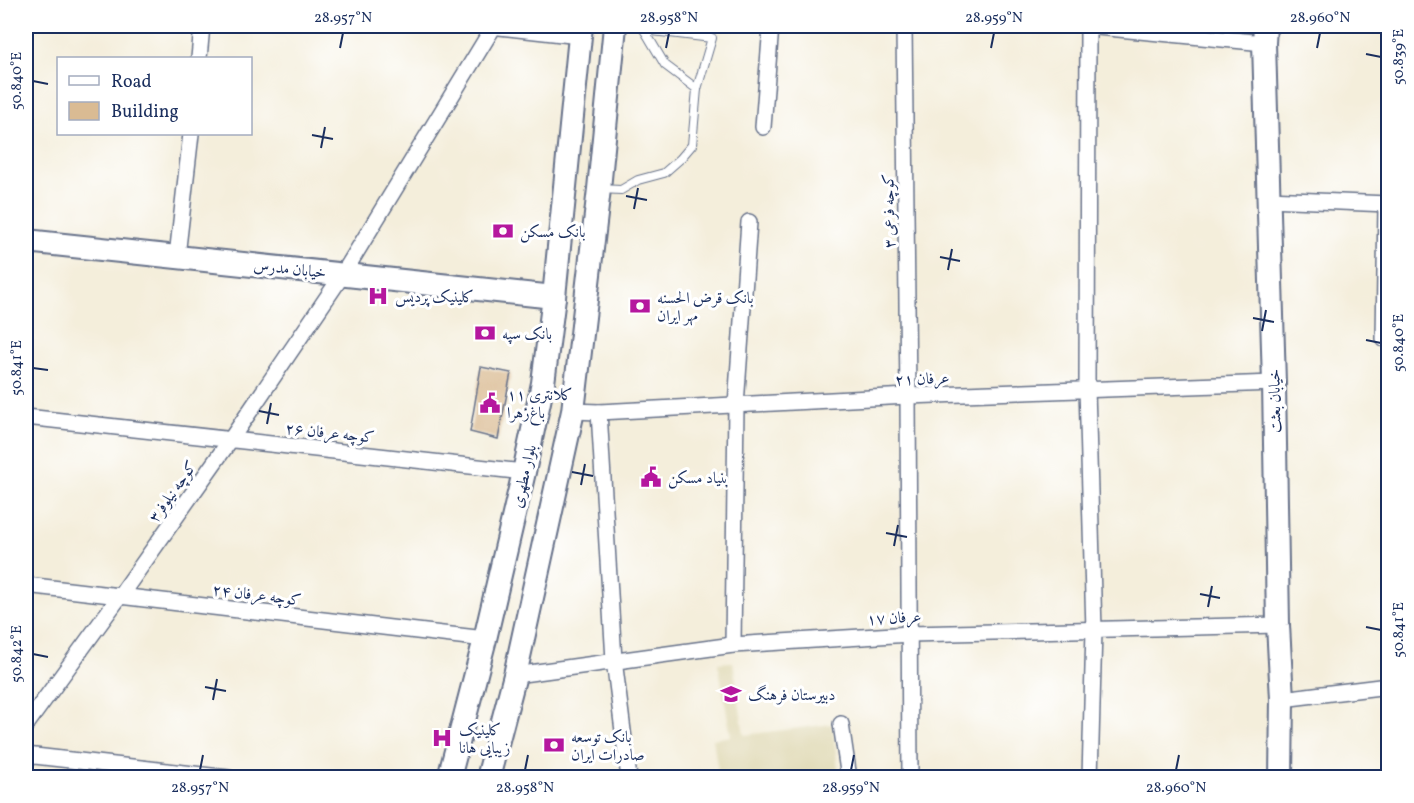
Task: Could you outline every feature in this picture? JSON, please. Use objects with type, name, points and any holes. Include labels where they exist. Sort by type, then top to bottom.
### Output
[{"type":"main road","name":"بلوار مطهری","points":[[488,777],[515,675],[573,411],[615,26]]},
{"type":"main road","name":"بلوار مطهری","points":[[449,777],[524,472],[543,383],[581,31]]},
{"type":"main road","name":"خیابان بعثت","points":[[1264,34],[1278,625],[1282,699],[1281,777]]},
{"type":"main road","name":"خیابان مدرس","points":[[26,241],[554,297]]},
{"type":"street","points":[[199,57],[202,26]]},
{"type":"street","points":[[492,26],[581,31]]},
{"type":"street","name":"کوچه نیلوفر۳","points":[[26,725],[231,439],[343,274],[492,26]]},
{"type":"street","points":[[763,127],[771,26]]},
{"type":"street","name":"کوچه فرعی ۳","points":[[904,26],[910,777]]},
{"type":"street","points":[[1090,777],[1094,630],[1087,389],[1087,26],[1264,34]]},
{"type":"street","points":[[177,256],[191,135]]},
{"type":"street","points":[[1268,199],[1387,204],[1384,339]]},
{"type":"street","points":[[733,645],[736,405],[749,222]]},
{"type":"street","name":"عرفان ۲۱","points":[[573,411],[599,412],[908,396],[1274,383]]},
{"type":"street","points":[[599,412],[614,660],[629,777]]},
{"type":"street","name":"کوچه عرفان ۲۶","points":[[26,417],[524,472]]},
{"type":"street","name":"کوچه عرفان ۲۴","points":[[26,585],[484,639]]},
{"type":"street","name":"عرفان ۱۷","points":[[515,675],[733,645],[910,634],[1278,625]]},
{"type":"street","points":[[1282,699],[1389,686]]},
{"type":"street","points":[[841,724],[849,777]]},
{"type":"street","points":[[26,755],[230,777]]},
{"type":"lane","points":[[599,189],[621,190],[638,180],[664,173],[692,145],[697,89],[712,38],[643,28]]},
{"type":"lane","points":[[643,28],[665,65],[697,89]]},
{"type":"shaded area","name":"دبیرستان فرهنگ","points":[[733,662],[744,735],[832,724],[839,777],[719,777],[713,739],[731,736],[718,663]]},
{"type":"building","name":"کلانتری ۱۱ باغ‌زهرا","points":[[481,367],[511,373],[498,439],[470,432]]},
{"type":"place","name":"بانک مسکن","points":[[503,231]]},
{"type":"place","name":"کلینیک پردیس","points":[[378,296]]},
{"type":"place","name":"بانک قرض الحسنه مهر ایران","points":[[640,306]]},
{"type":"place","name":"بانک سپه","points":[[485,333]]},
{"type":"place","name":"کلانتری ۱۱ باغ‌زهرا","points":[[490,403]]},
{"type":"place","name":"بنیاد مسکن","points":[[651,477]]},
{"type":"place","name":"دبیرستان فرهنگ","points":[[731,694]]},
{"type":"place","name":"کلینیک زیبایی هانا","points":[[442,738]]},
{"type":"place","name":"بانک توسعه صادرات ایران","points":[[554,745]]}]
